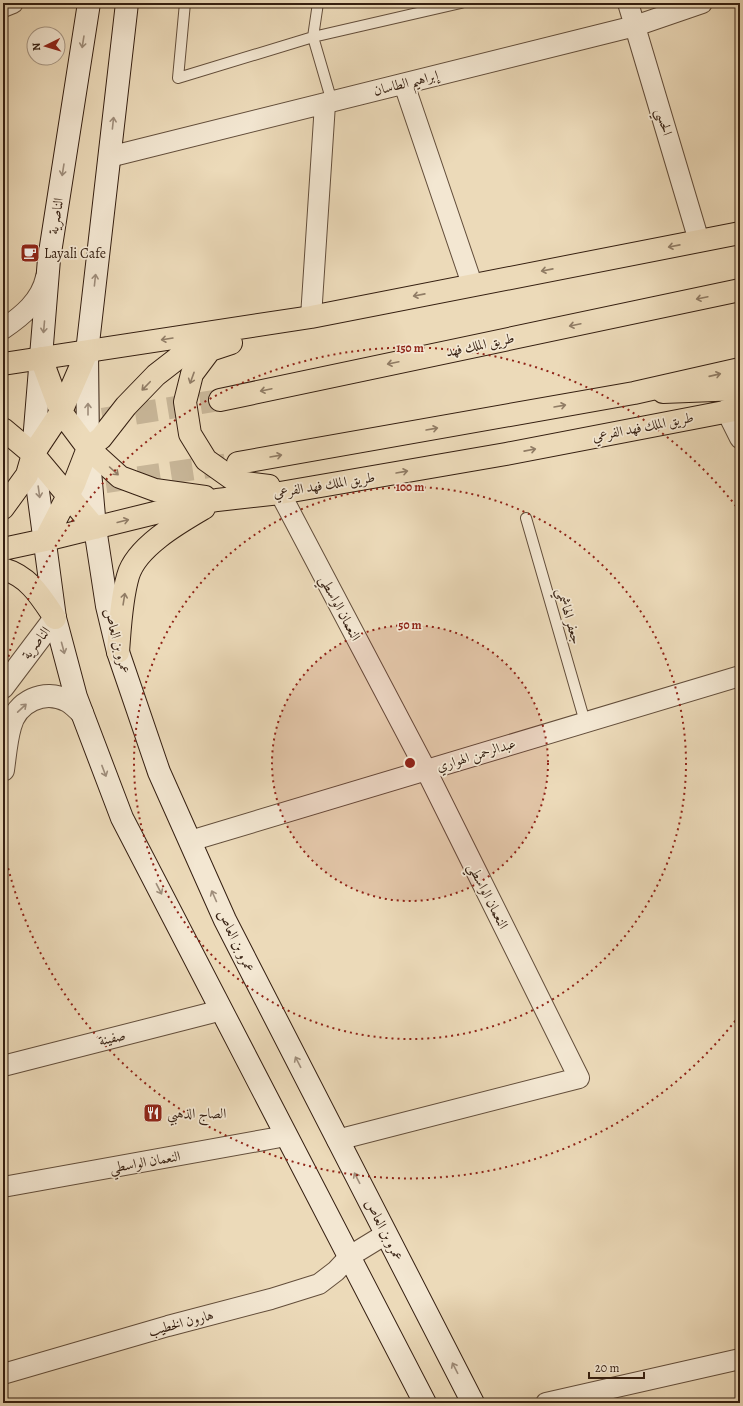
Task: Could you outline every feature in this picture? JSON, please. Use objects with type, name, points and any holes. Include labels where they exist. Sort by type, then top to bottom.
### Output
[{"type":"main road","name":"الناصرية","points":[[33,454],[50,259],[89,3]]},
{"type":"main road","points":[[46,540],[68,497],[88,448],[87,352],[127,3]]},
{"type":"main road","points":[[3,364],[302,318],[740,233]]},
{"type":"main road","name":"طريق الملك فهد","points":[[220,400],[740,290]]},
{"type":"main road","points":[[302,318],[210,350],[192,374],[185,402],[190,434],[206,460],[237,482],[255,485],[311,488]]},
{"type":"main road","points":[[88,448],[101,438],[126,406],[156,375],[196,344],[264,323]]},
{"type":"main road","points":[[3,508],[28,475],[33,454],[61,412],[87,352]]},
{"type":"main road","points":[[41,358],[61,412],[88,448],[120,477],[155,490],[190,494],[218,500]]},
{"type":"main road","points":[[238,463],[634,394],[740,369]]},
{"type":"main road","points":[[634,394],[740,389]]},
{"type":"main road","name":"طريق الملك فهد الفرعي","points":[[3,549],[46,540],[175,508],[218,500],[311,488],[506,454],[733,409]]},
{"type":"main road","points":[[3,429],[24,444],[95,528]]},
{"type":"main road","name":"عمرو بن العاص","points":[[88,448],[95,528],[106,606],[118,652],[159,772],[225,920],[473,1403]]},
{"type":"main road","points":[[33,454],[46,540],[55,618],[76,697],[122,818],[286,1136],[350,1256],[424,1403]]},
{"type":"main road","points":[[118,652],[128,574],[148,546],[175,525],[218,500]]},
{"type":"main road","points":[[3,569],[15,572],[36,589],[55,618]]},
{"type":"main road","name":"الناصرية","points":[[3,687],[55,618]]},
{"type":"main road","points":[[3,770],[10,726],[19,708],[35,698],[53,696],[68,701],[82,713]]},
{"type":"street","points":[[3,7],[13,3]]},
{"type":"street","name":"الحسي","points":[[628,3],[699,241]]},
{"type":"street","name":"إبراهيم الطاسان","points":[[109,157],[635,26],[702,3]]},
{"type":"street","points":[[404,84],[472,284]]},
{"type":"street","points":[[302,318],[328,103]]},
{"type":"street","points":[[3,328],[21,317],[36,301],[45,281],[50,259]]},
{"type":"street","points":[[733,409],[740,438]]},
{"type":"street","name":"النعمان الواسطي","points":[[280,493],[426,770],[579,1078],[337,1140]]},
{"type":"street","name":"عبدالرحمن الهواري","points":[[190,841],[740,676]]},
{"type":"street","name":"صفينة","points":[[3,1066],[222,1010]]},
{"type":"street","name":"النعمان الواسطي","points":[[3,1187],[286,1136]]},
{"type":"street","name":"هارون الخطيب","points":[[3,1374],[168,1326],[271,1300],[319,1284],[336,1271],[350,1256],[386,1234]]},
{"type":"street","points":[[546,1403],[740,1359]]},
{"type":"lane","points":[[185,3],[178,78],[313,37],[461,3]]},
{"type":"lane","points":[[318,3],[313,37],[328,103]]},
{"type":"lane","name":"جعفر الهاشمي","points":[[526,518],[586,722]]},
{"type":"tunnel","points":[[70,424],[220,400]]},
{"type":"tunnel","points":[[73,487],[229,464]]},
{"type":"place","name":"Layali Cafe","points":[[30,253]]},
{"type":"place","name":"الصاج الذهبي","points":[[153,1113]]}]
